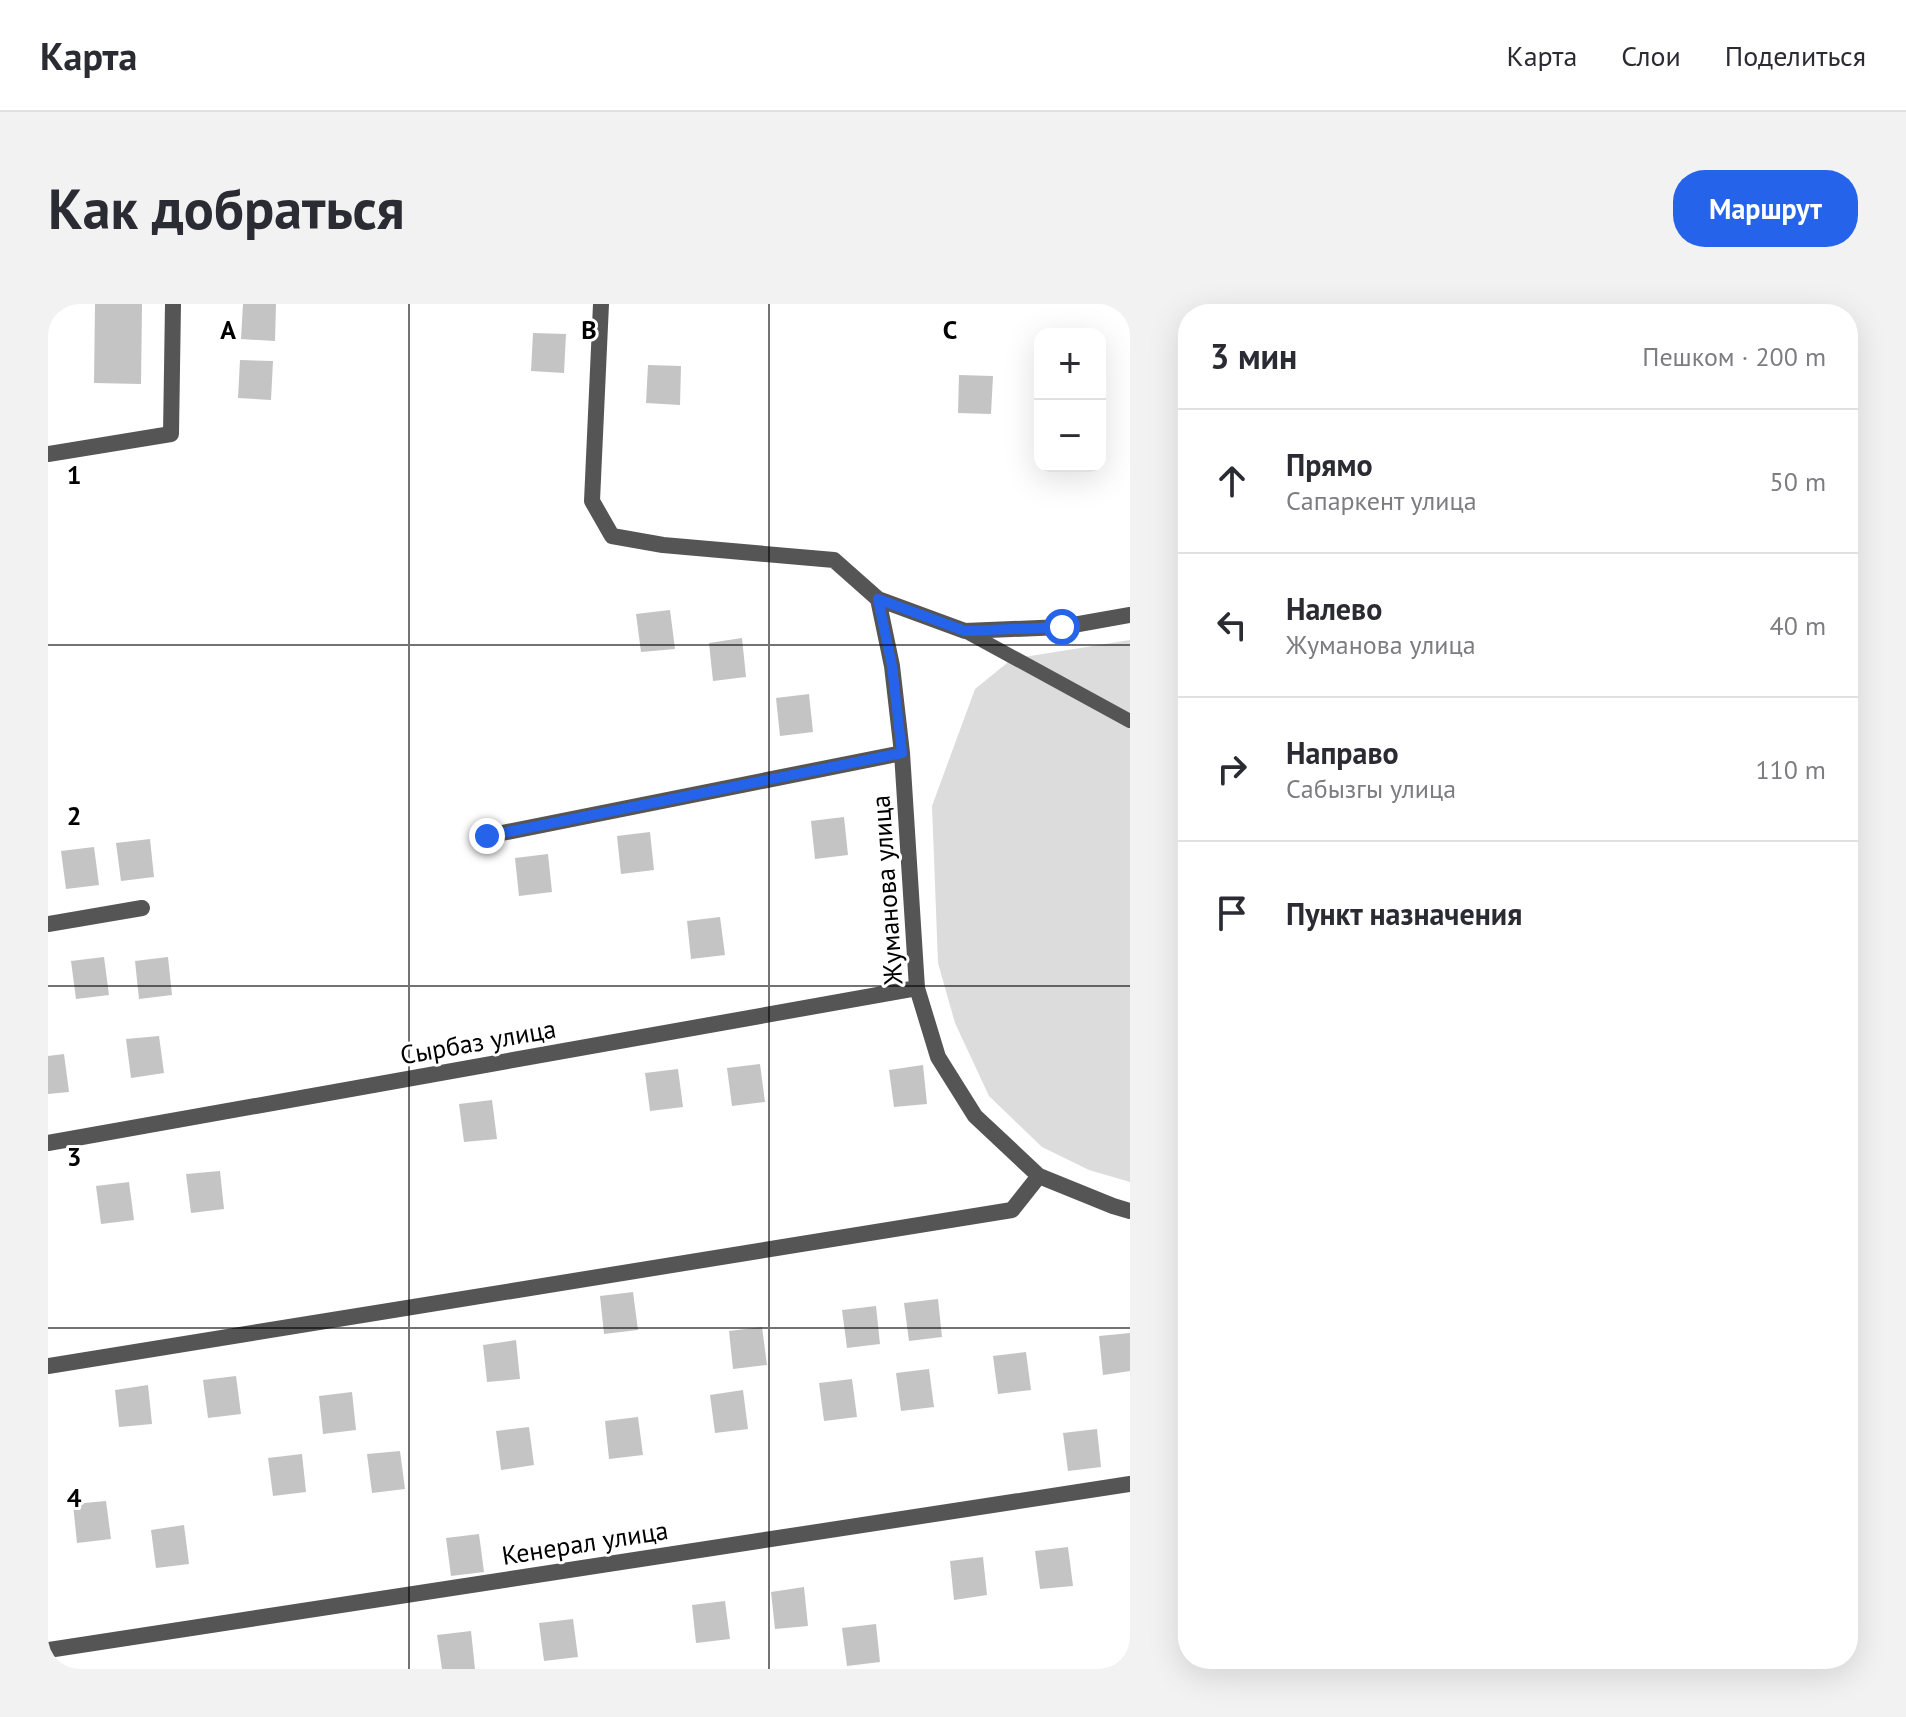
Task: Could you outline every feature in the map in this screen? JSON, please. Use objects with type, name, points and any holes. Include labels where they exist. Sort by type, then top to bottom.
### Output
[{"type":"street","points":[[48,454],[171,434],[173,304]]},
{"type":"street","points":[[601,304],[592,501],[612,536],[663,545],[834,560],[878,599],[965,631],[1062,627],[1130,615]]},
{"type":"street","name":"Жуманова улица","points":[[878,599],[892,666],[902,753],[917,988],[938,1057],[975,1116],[1039,1176],[1130,1211]]},
{"type":"street","points":[[487,836],[902,753]]},
{"type":"street","points":[[48,924],[142,908]]},
{"type":"street","name":"Сырбаз улица","points":[[48,1143],[917,988]]},
{"type":"street","points":[[48,1366],[1012,1210],[1039,1176]]},
{"type":"street","name":"Кенерал улица","points":[[48,1650],[1130,1484]]},
{"type":"lane","points":[[965,631],[1130,721]]},
{"type":"shaded area","points":[[1130,640],[1130,1182],[1089,1170],[1042,1147],[989,1096],[955,1023],[938,963],[932,806],[975,689],[1012,659]]},
{"type":"building","points":[[95,304],[142,304],[141,384],[94,383]]},
{"type":"building","points":[[243,304],[276,304],[275,341],[241,339]]},
{"type":"building","points":[[533,333],[566,334],[564,373],[531,371]]},
{"type":"building","points":[[240,360],[273,361],[271,400],[238,398]]},
{"type":"building","points":[[648,365],[681,366],[680,405],[646,403]]},
{"type":"building","points":[[959,375],[993,376],[991,414],[958,413]]},
{"type":"building","points":[[670,610],[675,649],[641,652],[636,614]]},
{"type":"building","points":[[742,638],[746,677],[713,681],[709,643]]},
{"type":"building","points":[[809,694],[813,732],[780,736],[776,698]]},
{"type":"building","points":[[844,817],[848,855],[815,859],[811,821]]},
{"type":"building","points":[[650,832],[654,870],[621,874],[617,836]]},
{"type":"building","points":[[150,839],[154,877],[121,881],[116,843]]},
{"type":"building","points":[[94,847],[99,885],[66,889],[61,851]]},
{"type":"building","points":[[548,854],[552,892],[519,896],[515,858]]},
{"type":"building","points":[[720,917],[725,955],[691,959],[687,921]]},
{"type":"building","points":[[104,957],[109,995],[76,999],[71,961]]},
{"type":"building","points":[[168,957],[172,995],[139,999],[135,961]]},
{"type":"building","points":[[159,1036],[164,1073],[131,1078],[126,1039]]},
{"type":"building","points":[[64,1054],[69,1092],[48,1094],[48,1056]]},
{"type":"building","points":[[760,1064],[765,1102],[732,1106],[727,1068]]},
{"type":"building","points":[[923,1065],[927,1104],[894,1107],[889,1070]]},
{"type":"building","points":[[678,1069],[683,1107],[650,1111],[645,1073]]},
{"type":"building","points":[[492,1100],[497,1139],[464,1142],[459,1104]]},
{"type":"building","points":[[220,1171],[224,1209],[191,1213],[186,1174]]},
{"type":"building","points":[[129,1182],[134,1220],[101,1224],[96,1186]]},
{"type":"building","points":[[633,1292],[638,1330],[604,1334],[600,1296]]},
{"type":"building","points":[[938,1299],[942,1337],[909,1341],[904,1303]]},
{"type":"building","points":[[876,1306],[880,1344],[847,1348],[842,1310]]},
{"type":"building","points":[[762,1327],[767,1365],[733,1369],[729,1331]]},
{"type":"building","points":[[1130,1333],[1130,1371],[1103,1375],[1099,1336]]},
{"type":"building","points":[[516,1340],[520,1379],[487,1382],[483,1345]]},
{"type":"building","points":[[1026,1352],[1031,1390],[998,1394],[993,1356]]},
{"type":"building","points":[[929,1369],[934,1407],[901,1411],[896,1373]]},
{"type":"building","points":[[236,1376],[241,1414],[208,1418],[203,1380]]},
{"type":"building","points":[[852,1379],[857,1417],[824,1421],[819,1383]]},
{"type":"building","points":[[148,1385],[152,1424],[119,1427],[115,1390]]},
{"type":"building","points":[[743,1390],[748,1429],[715,1433],[710,1395]]},
{"type":"building","points":[[352,1392],[356,1430],[323,1434],[319,1396]]},
{"type":"building","points":[[638,1417],[643,1455],[609,1459],[605,1421]]},
{"type":"building","points":[[529,1427],[534,1465],[501,1470],[496,1431]]},
{"type":"building","points":[[1097,1429],[1101,1467],[1068,1471],[1063,1433]]},
{"type":"building","points":[[400,1451],[405,1489],[372,1493],[367,1454]]},
{"type":"building","points":[[302,1454],[306,1492],[273,1496],[268,1458]]},
{"type":"building","points":[[106,1501],[111,1539],[77,1543],[73,1504]]},
{"type":"building","points":[[184,1525],[189,1564],[156,1568],[151,1530]]},
{"type":"building","points":[[479,1534],[484,1572],[451,1576],[446,1538]]},
{"type":"building","points":[[1068,1547],[1073,1586],[1040,1589],[1035,1551]]},
{"type":"building","points":[[983,1557],[987,1595],[954,1600],[950,1561]]},
{"type":"building","points":[[804,1587],[808,1626],[775,1629],[771,1592]]},
{"type":"building","points":[[725,1601],[730,1639],[696,1643],[692,1605]]},
{"type":"building","points":[[573,1619],[578,1657],[544,1661],[539,1623]]},
{"type":"building","points":[[876,1624],[880,1662],[847,1666],[842,1628]]},
{"type":"building","points":[[471,1631],[475,1669],[442,1669],[437,1635]]},
{"type":"route","points":[[487,836],[902,753],[892,666],[878,599],[965,631],[1062,627]]}]
